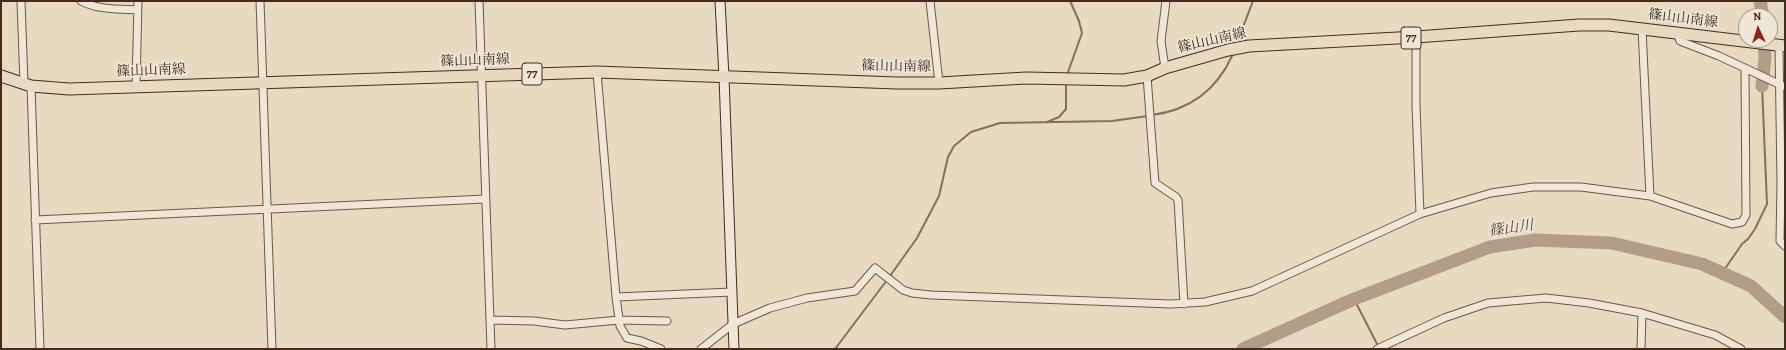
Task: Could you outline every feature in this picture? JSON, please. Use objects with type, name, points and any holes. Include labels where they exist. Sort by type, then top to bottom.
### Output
[{"type":"main road","name":"篠山山南線","points":[[1,76],[27,85],[69,89],[597,72],[897,83],[940,83],[1026,78],[1124,80],[1147,76],[1165,68],[1228,50],[1249,46],[1416,37],[1579,25],[1609,25],[1738,41]]},
{"type":"street","points":[[21,1],[35,220],[40,349]]},
{"type":"street","points":[[81,1],[90,6],[108,9],[137,10]]},
{"type":"street","points":[[136,87],[138,1]]},
{"type":"street","points":[[260,1],[272,349]]},
{"type":"street","points":[[479,1],[491,349]]},
{"type":"street","points":[[720,1],[734,349]]},
{"type":"street","points":[[930,1],[940,83]]},
{"type":"street","points":[[1165,68],[1161,41],[1166,1]]},
{"type":"street","points":[[1642,29],[1650,196]]},
{"type":"street","points":[[1677,33],[1680,41],[1719,56],[1783,86]]},
{"type":"street","points":[[1416,37],[1416,105],[1420,214]]},
{"type":"street","points":[[1778,46],[1783,86],[1783,183],[1780,241],[1785,246]]},
{"type":"street","points":[[700,349],[733,328],[770,308],[807,298],[855,291],[874,268],[898,287],[912,293],[931,295],[1184,304],[1205,302],[1252,291],[1420,214],[1491,193],[1533,187],[1581,187],[1650,196],[1732,224],[1742,222],[1746,215],[1744,68]]},
{"type":"street","points":[[597,72],[616,297],[620,326],[628,338],[641,341],[661,349]]},
{"type":"street","points":[[1147,76],[1154,183],[1176,197],[1178,200],[1184,304]]},
{"type":"street","points":[[35,220],[485,199]]},
{"type":"street","points":[[616,297],[732,292]]},
{"type":"street","points":[[1383,348],[1444,318],[1488,303],[1546,298],[1589,303],[1642,313],[1715,335],[1741,349]]},
{"type":"street","points":[[1641,349],[1642,313]]},
{"type":"street","points":[[491,320],[534,321],[565,325],[619,320],[667,321]]},
{"type":"waterway","points":[[1067,75],[1082,33],[1079,21],[1070,1]]},
{"type":"waterway","points":[[1238,40],[1253,1]]},
{"type":"waterway","points":[[1760,1],[1761,8]]},
{"type":"waterway","points":[[1762,86],[1764,48]]},
{"type":"waterway","points":[[1152,115],[1178,109],[1200,97],[1210,89],[1218,79],[1232,56]]},
{"type":"waterway","points":[[1047,122],[1059,117],[1066,109],[1066,83]]},
{"type":"waterway","points":[[1722,273],[1742,244],[1748,239],[1755,229],[1767,204],[1762,86]]},
{"type":"waterway","points":[[890,276],[917,238],[939,196],[948,157],[954,146],[971,132],[1000,123],[1112,121],[1148,116]]},
{"type":"waterway","name":"篠山川","points":[[1243,349],[1354,299],[1490,247],[1535,240],[1612,243],[1702,264],[1751,286],[1785,317]]},
{"type":"waterway","points":[[835,349],[887,280]]},
{"type":"waterway","points":[[1354,299],[1379,347]]}]
